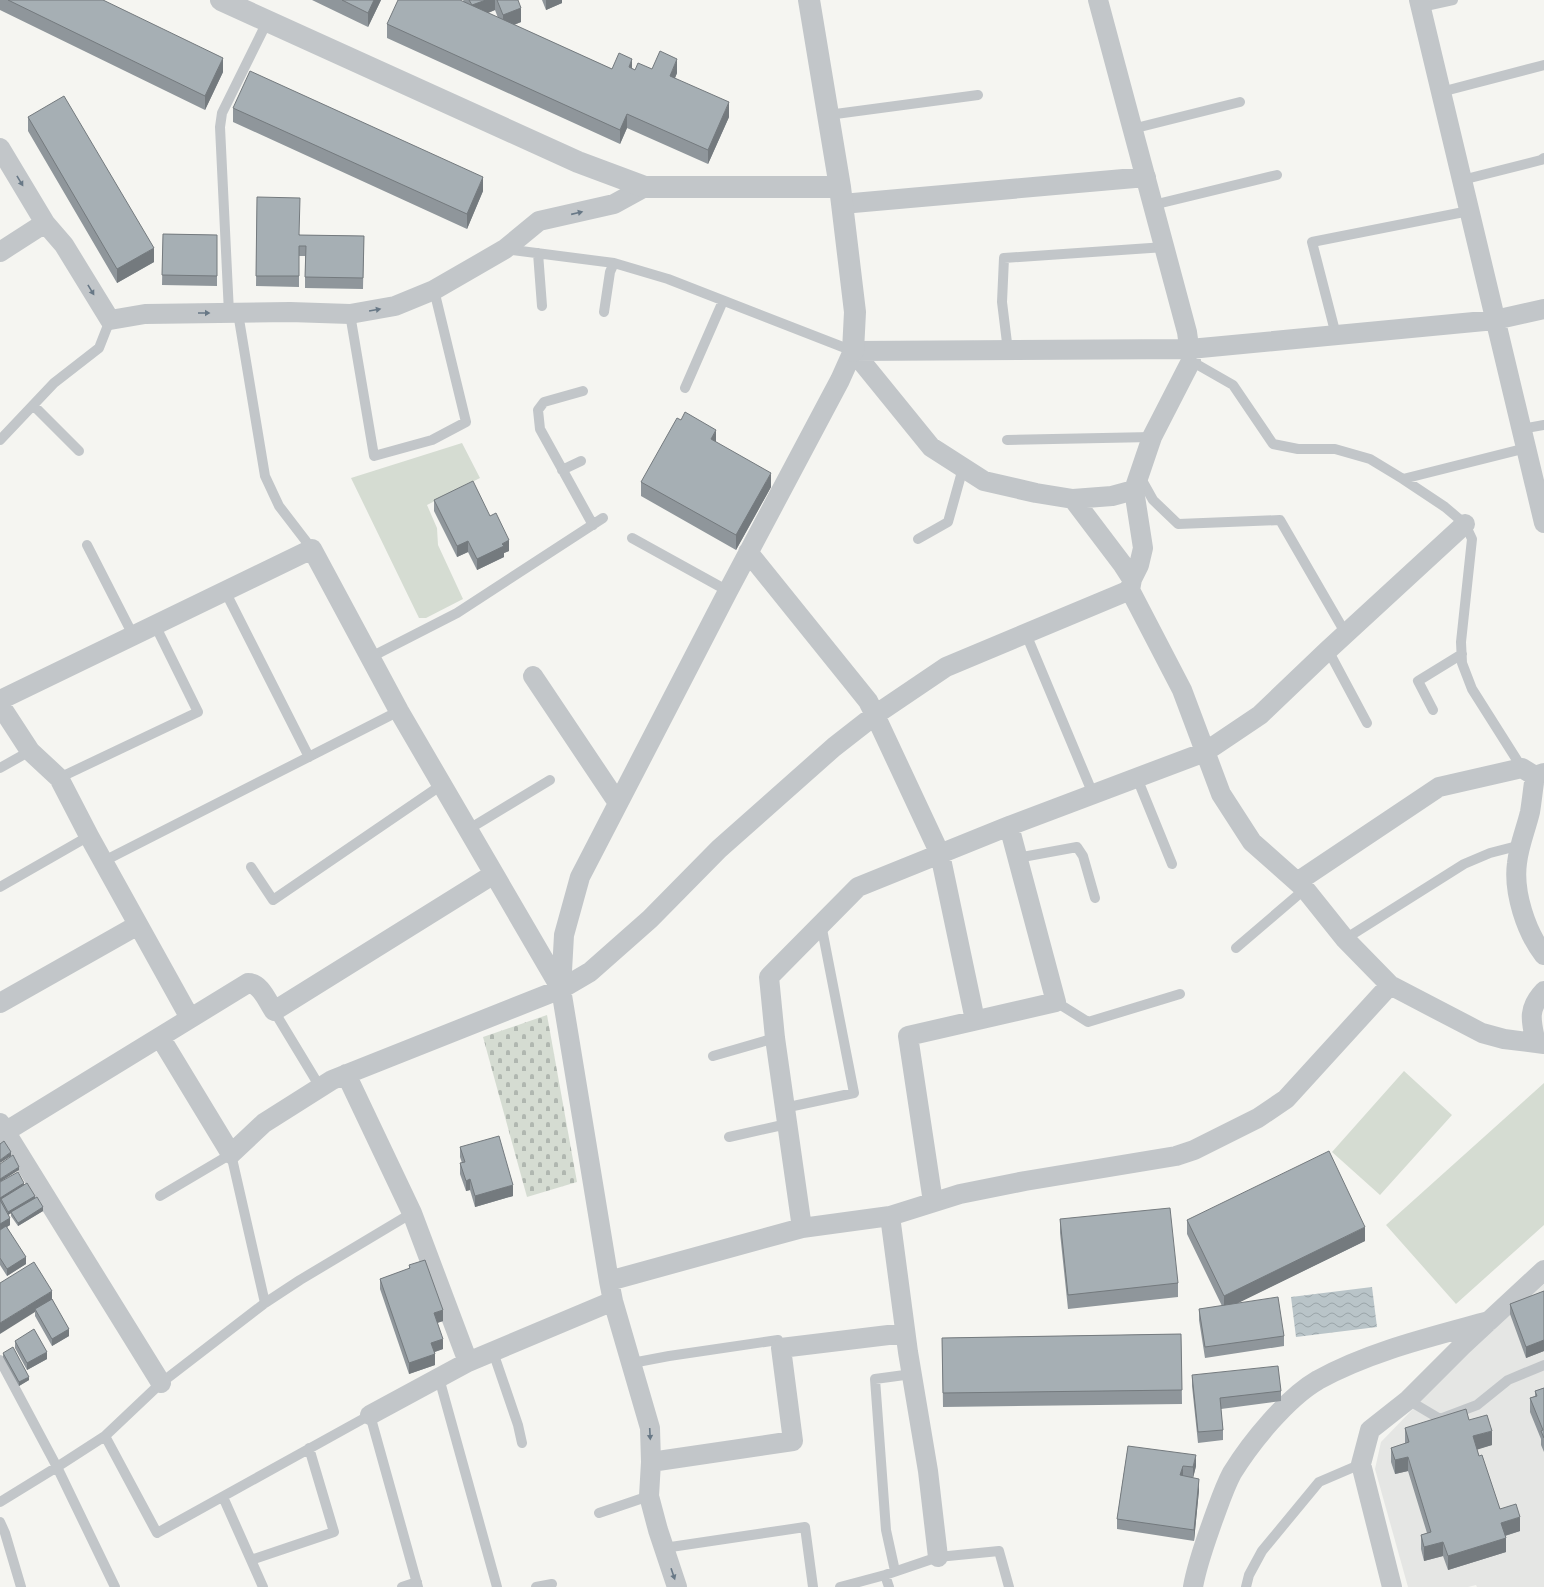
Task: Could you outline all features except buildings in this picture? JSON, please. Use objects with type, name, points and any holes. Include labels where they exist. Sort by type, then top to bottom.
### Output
[{"type":"street","points":[[221,0],[578,162],[645,187],[841,195],[1146,177]]},
{"type":"street","points":[[677,1587],[649,1496],[651,1462],[650,1428],[609,1281],[561,989],[564,935],[580,877],[748,552],[840,380],[853,351],[854,312],[841,195],[809,0]]},
{"type":"street","points":[[160,1037],[231,1154],[264,1123],[320,1087],[346,1074],[561,989],[590,972],[650,919],[719,849],[834,747],[876,715],[946,667],[1026,634],[1131,585],[1139,566],[1143,548],[1137,483],[1152,437],[1190,355],[1187,332],[1098,0]]},
{"type":"street","points":[[1420,4],[1544,523]]},
{"type":"street","points":[[0,148],[45,223],[64,245],[110,320],[145,314],[290,312],[350,314],[395,306],[434,290],[505,249],[538,221],[614,204],[645,187]]},
{"type":"street","points":[[0,252],[45,223]]},
{"type":"street","points":[[853,351],[1008,351],[1190,355],[1336,335],[1495,320],[1544,310]]},
{"type":"street","points":[[853,351],[931,447],[984,481],[1005,482],[1036,494],[1073,499],[1112,496],[1137,483]]},
{"type":"street","points":[[1073,499],[1123,565],[1131,585],[1182,690],[1221,794],[1252,842],[1301,886],[1345,939],[1390,985],[1482,1034],[1540,1044]]},
{"type":"street","points":[[802,1228],[774,1038],[769,977],[858,887],[1009,826],[1205,752],[1260,715],[1328,650],[1465,524]]},
{"type":"street","points":[[0,700],[312,549],[399,711],[443,784],[561,989]]},
{"type":"street","points":[[748,552],[868,701],[876,715],[940,854],[975,1020]]},
{"type":"street","points":[[533,676],[618,803]]},
{"type":"street","points":[[0,705],[30,751],[59,778],[138,926],[190,1018]]},
{"type":"street","points":[[1301,886],[1439,787],[1534,772],[1530,812],[1517,863],[1516,880],[1526,927],[1544,955]]},
{"type":"street","points":[[933,1202],[908,1036],[1056,1002],[1009,826]]},
{"type":"street","points":[[161,1383],[2,1130],[160,1037],[248,983],[254,983],[258,986],[274,1011],[494,874]]},
{"type":"street","points":[[0,1003],[138,926]]},
{"type":"street","points":[[609,1281],[802,1228],[890,1216],[960,1194],[1025,1181],[1176,1156],[1194,1150],[1258,1118],[1286,1099],[1390,985]]},
{"type":"street","points":[[1540,1044],[1532,1026],[1532,1008],[1544,991]]},
{"type":"street","points":[[346,1074],[412,1213],[468,1362]]},
{"type":"street","points":[[890,1216],[905,1333],[928,1471],[938,1557]]},
{"type":"street","points":[[1392,1587],[1361,1464],[1370,1430],[1408,1400],[1462,1346],[1544,1270]]},
{"type":"street","points":[[370,1415],[468,1362],[614,1302]]},
{"type":"street","points":[[1193,1587],[1197,1567],[1223,1491],[1233,1472],[1276,1415],[1297,1395],[1318,1381],[1361,1360],[1418,1341],[1489,1321]]},
{"type":"street","points":[[651,1462],[793,1441],[781,1348],[905,1333]]},
{"type":"lane","points":[[1420,4],[1453,0]]},
{"type":"lane","points":[[267,22],[222,113],[221,120],[234,313],[265,476],[279,506],[312,549]]},
{"type":"lane","points":[[1441,92],[1544,65]]},
{"type":"lane","points":[[828,115],[978,95]]},
{"type":"lane","points":[[1132,129],[1240,102]]},
{"type":"lane","points":[[1462,180],[1542,160],[1544,158]]},
{"type":"lane","points":[[1154,205],[1277,175]]},
{"type":"lane","points":[[1336,335],[1312,242],[1469,211]]},
{"type":"lane","points":[[1008,351],[1002,302],[1004,258],[1164,247]]},
{"type":"lane","points":[[505,249],[614,263],[668,279],[853,351]]},
{"type":"lane","points":[[538,253],[542,306]]},
{"type":"lane","points":[[604,312],[610,272],[614,263]]},
{"type":"lane","points":[[350,314],[374,456],[432,440],[466,422],[434,290]]},
{"type":"lane","points":[[685,388],[724,301]]},
{"type":"lane","points":[[0,440],[54,383],[99,348],[110,320]]},
{"type":"lane","points":[[1190,355],[1233,385],[1273,444],[1298,448],[1335,449],[1370,458],[1445,507],[1465,524],[1472,539],[1461,642],[1462,663],[1472,689],[1534,772]]},
{"type":"lane","points":[[583,391],[544,402],[538,410],[540,429],[593,525]]},
{"type":"lane","points":[[33,405],[79,451]]},
{"type":"lane","points":[[1521,429],[1544,425]]},
{"type":"lane","points":[[1006,440],[1152,437]]},
{"type":"lane","points":[[1403,479],[1526,448]]},
{"type":"lane","points":[[562,470],[581,461]]},
{"type":"lane","points":[[918,539],[948,522],[963,468]]},
{"type":"lane","points":[[1137,483],[1178,524],[1280,520],[1346,634]]},
{"type":"lane","points":[[371,657],[457,613],[603,518]]},
{"type":"lane","points":[[632,538],[728,591]]},
{"type":"lane","points":[[87,546],[133,635]]},
{"type":"lane","points":[[225,591],[309,757]]},
{"type":"lane","points":[[59,778],[198,712],[155,625]]},
{"type":"lane","points":[[1026,634],[1093,794]]},
{"type":"lane","points":[[1328,650],[1367,723]]},
{"type":"lane","points":[[1433,710],[1418,681],[1462,654]]},
{"type":"lane","points":[[104,861],[399,711]]},
{"type":"lane","points":[[0,768],[30,751]]},
{"type":"lane","points":[[1137,778],[1172,864]]},
{"type":"lane","points":[[469,829],[550,780]]},
{"type":"lane","points":[[251,867],[272,900],[443,784]]},
{"type":"lane","points":[[0,887],[89,836]]},
{"type":"lane","points":[[1345,939],[1464,864],[1490,853],[1521,845]]},
{"type":"lane","points":[[1018,858],[1077,848],[1083,856],[1095,898]]},
{"type":"lane","points":[[1236,948],[1301,886]]},
{"type":"lane","points":[[729,1137],[854,1093],[822,924]]},
{"type":"lane","points":[[1056,1002],[1088,1022],[1180,994]]},
{"type":"lane","points":[[274,1011],[320,1087]]},
{"type":"lane","points":[[713,1056],[774,1038]]},
{"type":"lane","points":[[160,1196],[231,1154],[265,1303]]},
{"type":"lane","points":[[0,1502],[106,1436],[161,1383],[265,1303],[300,1280],[412,1213]]},
{"type":"lane","points":[[632,1363],[668,1356],[778,1340],[781,1348]]},
{"type":"lane","points":[[493,1352],[518,1425],[522,1443]]},
{"type":"lane","points":[[0,1360],[57,1467],[115,1587]]},
{"type":"lane","points":[[1408,1400],[1440,1419],[1477,1405],[1508,1380],[1544,1365]]},
{"type":"lane","points":[[895,1571],[886,1530],[875,1379],[912,1374]]},
{"type":"lane","points":[[439,1378],[498,1587]]},
{"type":"lane","points":[[106,1436],[157,1532],[370,1415],[418,1585],[402,1587]]},
{"type":"lane","points":[[251,1560],[334,1532],[309,1448]]},
{"type":"lane","points":[[1246,1587],[1249,1575],[1262,1551],[1319,1482],[1361,1464]]},
{"type":"lane","points":[[599,1512],[649,1496]]},
{"type":"lane","points":[[223,1497],[263,1587]]},
{"type":"lane","points":[[0,1522],[2,1534],[21,1587]]},
{"type":"lane","points":[[664,1548],[805,1527],[813,1587]]},
{"type":"lane","points":[[840,1587],[885,1575],[938,1557],[998,1550],[1009,1587]]},
{"type":"lane","points":[[885,1575],[889,1587]]},
{"type":"lane","points":[[536,1587],[552,1584]]},
{"type":"shaded area","points":[[1544,1284],[1544,1587],[1477,1587],[1476,1585],[1468,1587],[1408,1587],[1375,1469],[1381,1442],[1466,1354]]},
{"type":"green space","points":[[462,443],[480,478],[427,505],[437,528],[438,545],[463,599],[426,618],[419,618],[351,478]]},
{"type":"green space","points":[[547,1015],[577,1182],[527,1197],[483,1037]]},
{"type":"green space","points":[[1404,1071],[1452,1115],[1380,1195],[1332,1152]]},
{"type":"green space","points":[[1544,1083],[1544,1225],[1456,1304],[1386,1225]]},
{"type":"water","points":[[1372,1287],[1377,1327],[1296,1337],[1291,1297]]}]
